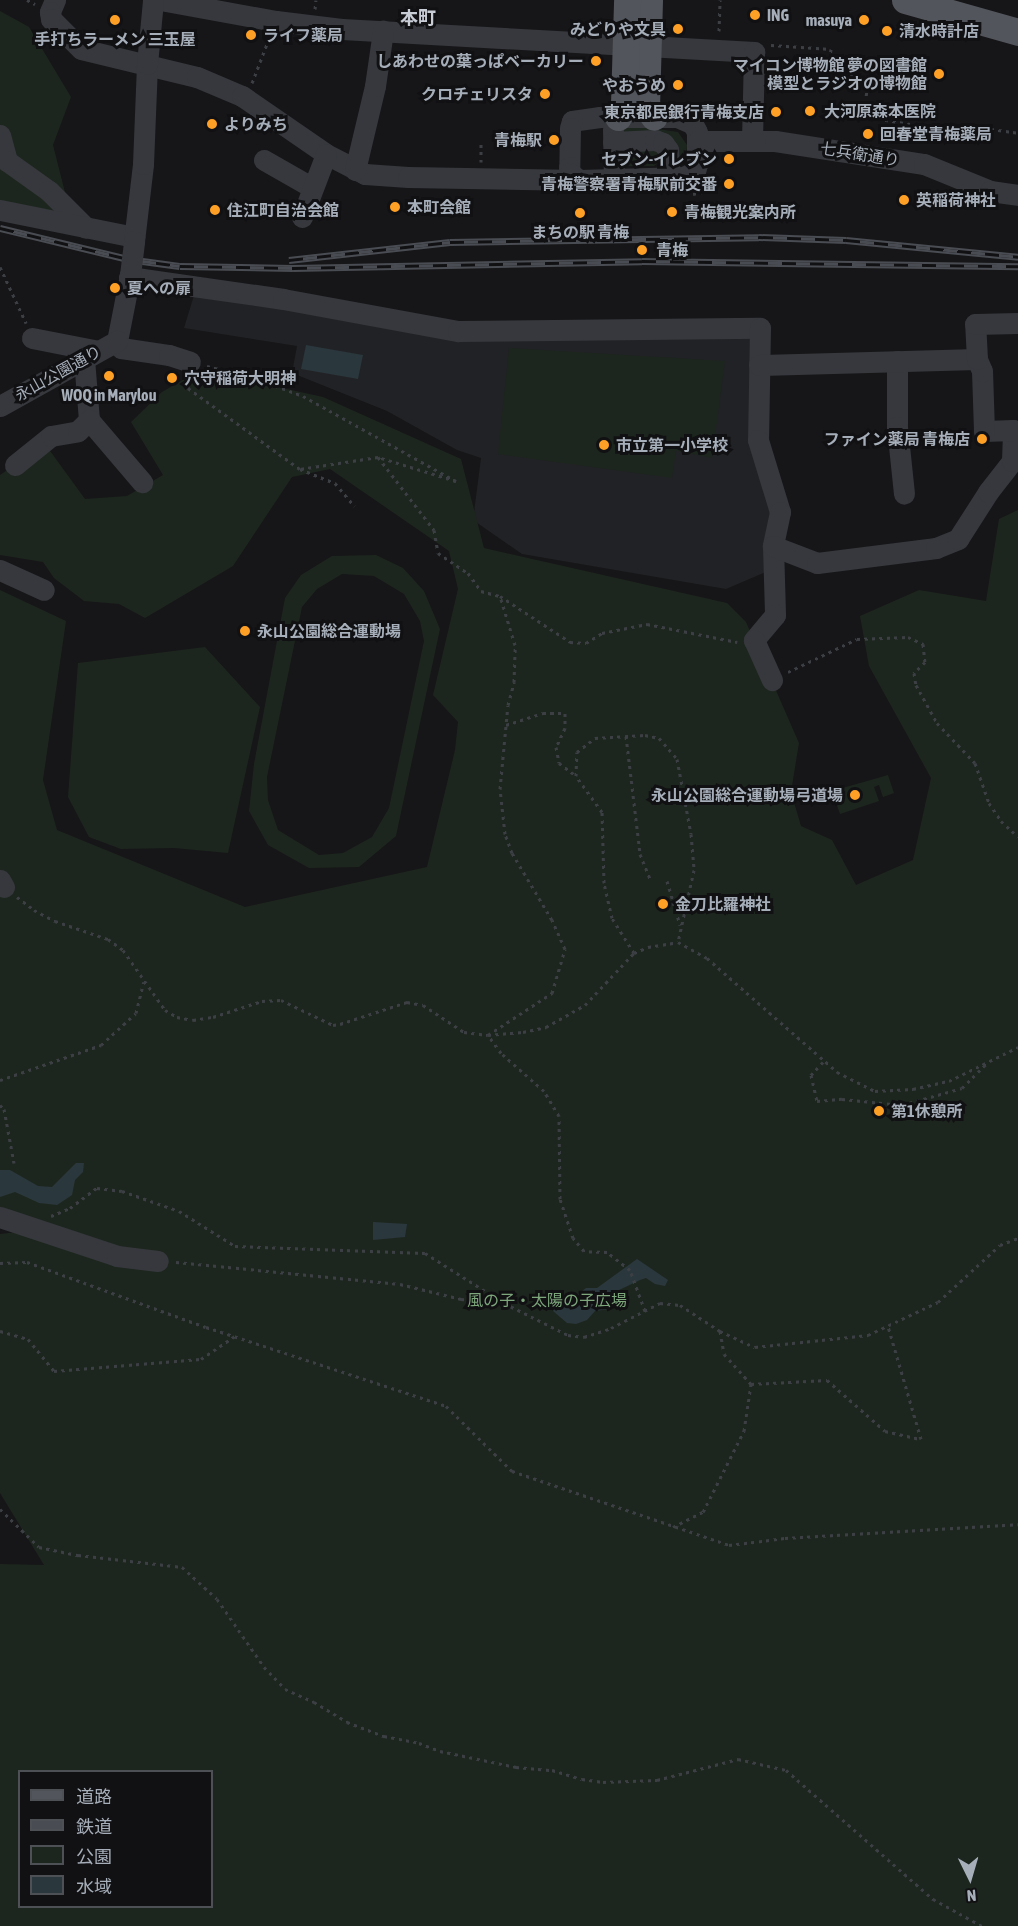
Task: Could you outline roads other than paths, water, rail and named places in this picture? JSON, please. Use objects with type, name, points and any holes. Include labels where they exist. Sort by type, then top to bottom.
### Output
[{"type":"main road","points":[[627,0],[646,105],[654,117]]},
{"type":"main road","points":[[615,130],[624,104],[650,0]]},
{"type":"main road","points":[[908,0],[1018,32]]},
{"type":"street","points":[[54,0],[50,12],[51,19],[81,49],[196,77],[246,99],[326,154],[355,170],[398,177],[579,180],[684,177],[694,171],[698,141],[693,124],[677,117],[654,117],[615,130]]},
{"type":"street","points":[[153,0],[147,64],[143,164],[130,276],[117,341],[121,348],[169,355],[190,362]]},
{"type":"street","points":[[160,0],[276,21],[383,31],[754,52],[752,141]]},
{"type":"street","points":[[355,170],[375,86],[383,31]]},
{"type":"street","points":[[579,180],[570,173],[569,167],[570,128],[572,121],[580,117],[615,130],[663,143],[668,150],[670,178]]},
{"type":"street","points":[[614,179],[615,130]]},
{"type":"street","points":[[0,135],[7,161],[49,191],[86,228]]},
{"type":"street","name":"七兵衛通り","points":[[698,141],[775,141],[924,164],[990,191],[1018,195]]},
{"type":"street","points":[[302,217],[326,154]]},
{"type":"street","points":[[264,160],[313,188]]},
{"type":"street","points":[[0,210],[134,239]]},
{"type":"street","points":[[130,276],[284,299],[458,331],[760,328],[758,440],[780,512],[773,546],[775,615],[754,640],[772,680]]},
{"type":"street","points":[[773,546],[818,563],[879,557],[946,546],[958,540],[988,492],[1015,461],[1013,430],[984,431],[982,371],[977,359],[975,324],[1018,323]]},
{"type":"street","points":[[32,339],[91,355],[89,420],[142,482]]},
{"type":"street","name":"永山公園通り","points":[[0,406],[117,341]]},
{"type":"street","points":[[759,365],[977,359]]},
{"type":"street","points":[[897,362],[897,427],[904,494]]},
{"type":"street","points":[[15,465],[51,436],[78,431],[89,420]]},
{"type":"street","points":[[0,570],[44,590]]},
{"type":"street","points":[[0,1217],[79,1246],[117,1256],[158,1261]]},
{"type":"water","points":[[306,345],[363,355],[358,379],[301,369]]},
{"type":"water","points":[[76,1163],[84,1163],[83,1172],[75,1180],[72,1195],[57,1205],[39,1203],[15,1192],[0,1197],[0,1170],[10,1170],[38,1186],[52,1187]]},
{"type":"water","points":[[373,1222],[407,1224],[405,1237],[373,1240]]},
{"type":"water","points":[[637,1259],[668,1280],[665,1286],[655,1284],[646,1278],[640,1280],[617,1291],[614,1305],[609,1309],[595,1311],[587,1320],[576,1324],[567,1323],[553,1311],[561,1294],[577,1295],[586,1288],[597,1288]]},
{"type":"railway","points":[[0,228],[128,259],[180,266],[293,268],[642,261],[1018,266]]},
{"type":"railway","points":[[289,260],[450,242],[759,237],[846,240],[1018,257]]},
{"type":"place","name":"ING","points":[[755,15]]},
{"type":"place","name":"手打ちラーメン 三玉屋","points":[[115,20]]},
{"type":"place","name":"masuya","points":[[864,20]]},
{"type":"place","name":"みどりや文具","points":[[678,29]]},
{"type":"place","name":"清水時計店","points":[[887,31]]},
{"type":"place","name":"ライフ薬局","points":[[251,35]]},
{"type":"place","name":"しあわせの葉っぱベーカリー","points":[[596,61]]},
{"type":"place","name":"マイコン博物館 夢の図書館 模型とラジオの博物館","points":[[939,74]]},
{"type":"place","name":"やおうめ","points":[[678,85]]},
{"type":"place","name":"クロチェリスタ","points":[[545,94]]},
{"type":"place","name":"大河原森本医院","points":[[810,111]]},
{"type":"place","name":"東京都民銀行青梅支店","points":[[776,112]]},
{"type":"place","name":"よりみち","points":[[212,124]]},
{"type":"place","name":"回春堂青梅薬局","points":[[868,134]]},
{"type":"place","name":"青梅駅","points":[[554,140]]},
{"type":"place","name":"セブン-イレブン","points":[[729,159]]},
{"type":"place","name":"青梅警察署青梅駅前交番","points":[[729,184]]},
{"type":"place","name":"英稲荷神社","points":[[904,200]]},
{"type":"place","name":"本町会館","points":[[395,207]]},
{"type":"place","name":"住江町自治会館","points":[[215,210]]},
{"type":"place","name":"青梅観光案内所","points":[[672,212]]},
{"type":"place","name":"まちの駅 青梅","points":[[580,213]]},
{"type":"place","name":"青梅","points":[[642,250]]},
{"type":"place","name":"夏への扉","points":[[115,288]]},
{"type":"place","name":"WOQ in Marylou","points":[[109,376]]},
{"type":"place","name":"穴守稲荷大明神","points":[[172,378]]},
{"type":"place","name":"ファイン薬局 青梅店","points":[[982,439]]},
{"type":"place","name":"市立第一小学校","points":[[604,445]]},
{"type":"place","name":"永山公園総合運動場","points":[[245,631]]},
{"type":"place","name":"永山公園総合運動場弓道場","points":[[855,795]]},
{"type":"place","name":"金刀比羅神社","points":[[663,904]]},
{"type":"place","name":"第1休憩所","points":[[879,1111]]},
{"type":"district","name":"本町","points":[[418,18]]},
{"type":"park label","name":"風の子・太陽の子広場","points":[[547,1300]]}]
